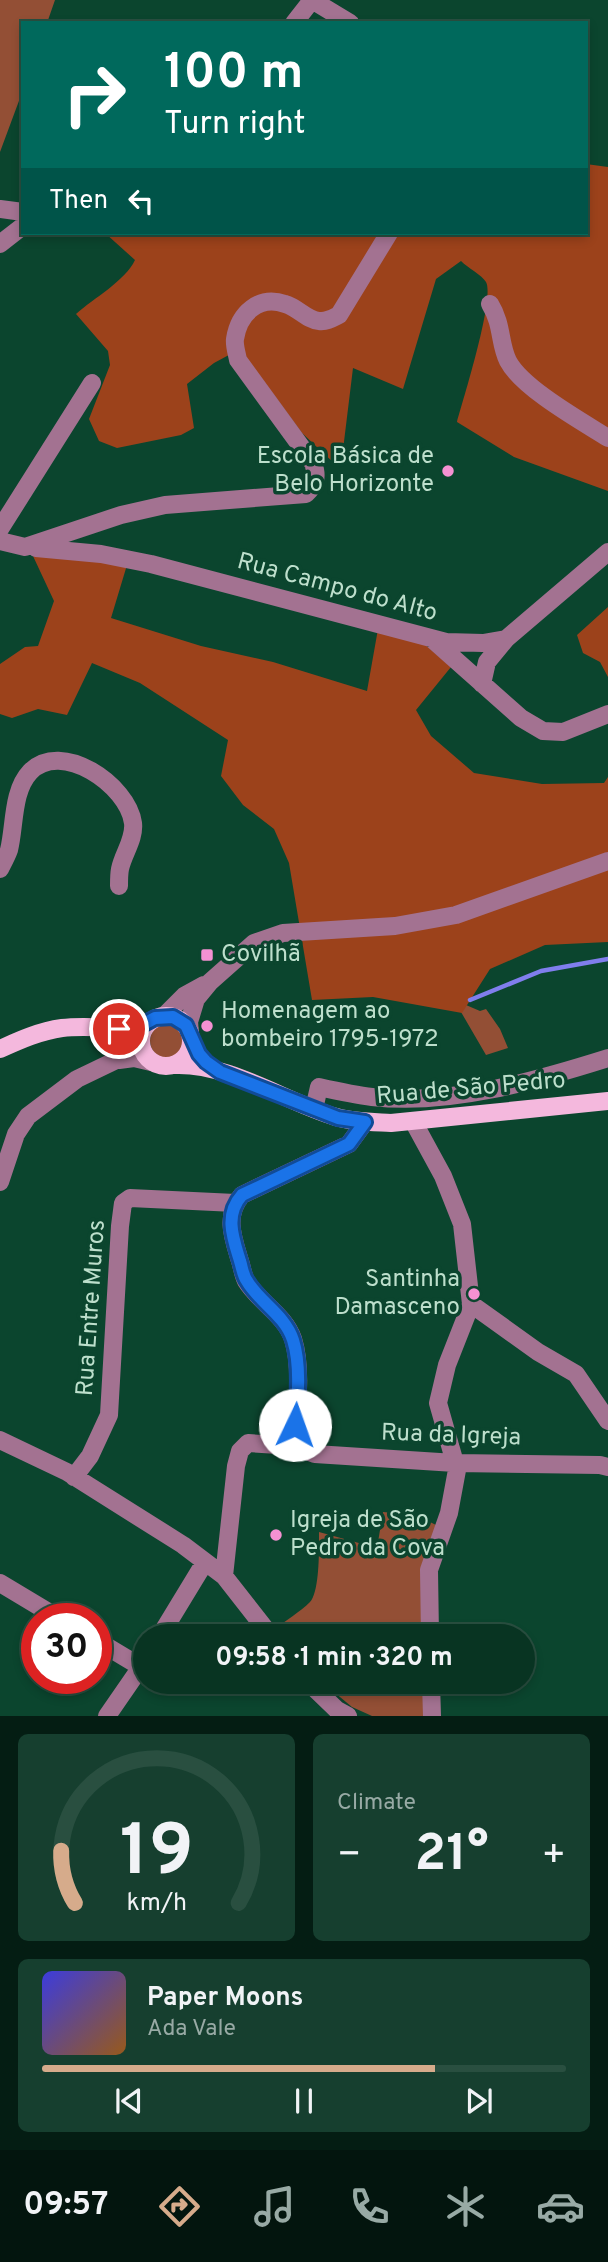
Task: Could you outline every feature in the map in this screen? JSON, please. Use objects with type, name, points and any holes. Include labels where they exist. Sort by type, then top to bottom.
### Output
[{"type":"main road","points":[[0,1049],[36,1033],[61,1028],[106,1027],[131,1032],[151,1026],[180,1020],[191,1036],[188,1055],[175,1065],[159,1066],[151,1062],[141,1048],[151,1026]]},
{"type":"main road","name":"Rua de São Pedro","points":[[191,1036],[206,1062],[220,1072]]},
{"type":"main road","name":"Rua de São Pedro","points":[[175,1065],[200,1066],[338,1118],[365,1122],[413,1121],[608,1101]]},
{"type":"street","points":[[296,21],[312,0],[347,21]]},
{"type":"street","points":[[1,214],[21,212]]},
{"type":"street","points":[[0,244],[21,228]]},
{"type":"street","points":[[25,547],[121,515],[165,505],[306,494],[313,487],[317,473],[313,463],[238,360],[235,341],[240,321],[253,305],[270,300],[287,304],[316,321],[340,315],[388,235]]},
{"type":"street","points":[[490,304],[498,317],[507,359],[517,374],[560,407],[608,438]]},
{"type":"street","points":[[0,529],[92,383]]},
{"type":"street","name":"Rua Campo do Alto","points":[[0,541],[25,547],[101,554],[151,564],[446,642],[483,643],[506,639]]},
{"type":"street","points":[[482,684],[487,662],[506,639],[608,552]]},
{"type":"street","points":[[432,639],[521,718],[543,731],[563,732],[608,714]]},
{"type":"street","points":[[0,869],[8,853],[19,790],[30,772],[50,761],[68,761],[89,770],[115,788],[127,807],[133,824],[120,870],[119,886]]},
{"type":"street","points":[[191,1036],[191,1011],[196,999],[210,982],[254,943],[283,933],[395,926],[456,915],[608,861]]},
{"type":"street","points":[[0,1182],[5,1145],[29,1115],[77,1079],[131,1052],[151,1026],[184,996],[210,982]]},
{"type":"street","points":[[119,1060],[134,1058],[151,1062]]},
{"type":"street","points":[[314,1109],[320,1087],[374,1097],[444,1097],[547,1077],[608,1058]]},
{"type":"street","points":[[413,1121],[443,1176],[462,1224],[471,1304],[447,1365],[438,1403],[457,1471],[449,1513],[429,1570],[430,1624]]},
{"type":"street","points":[[293,1446],[298,1405],[293,1339],[276,1312],[246,1281],[232,1235],[231,1215],[235,1203],[242,1195],[349,1144],[365,1122]]},
{"type":"street","name":"Rua Entre Muros","points":[[75,1477],[90,1456],[109,1415],[123,1203],[130,1198],[235,1203]]},
{"type":"street","points":[[471,1304],[538,1352],[576,1374],[608,1421]]},
{"type":"street","points":[[0,1440],[75,1477],[183,1545],[224,1576],[262,1624]]},
{"type":"street","name":"Rua da Igreja","points":[[224,1576],[236,1466],[240,1451],[248,1443],[293,1446],[315,1454],[455,1463],[608,1467]]},
{"type":"street","points":[[167,1624],[205,1562]]},
{"type":"street","points":[[0,1583],[33,1603]]},
{"type":"street","points":[[112,1648],[133,1659]]},
{"type":"street","points":[[107,1716],[133,1678]]},
{"type":"street","points":[[320,1694],[337,1710],[348,1716]]},
{"type":"street","points":[[431,1694],[432,1716]]},
{"type":"shaded area","points":[[0,0],[55,0],[48,21],[21,21],[21,95],[0,152]]},
{"type":"shaded area","points":[[588,164],[608,167],[608,491],[514,457],[457,422],[482,328],[488,292],[484,279],[461,261],[436,279],[403,389],[353,368],[342,458],[335,464],[302,433],[240,349],[214,363],[187,384],[194,428],[181,435],[117,448],[99,441],[89,419],[110,365],[108,351],[76,314],[117,282],[135,260],[107,235],[588,235]]},
{"type":"shaded area","points":[[33,556],[78,558],[127,565],[111,618],[201,646],[273,662],[367,691],[378,629],[421,641],[451,667],[416,710],[431,736],[474,773],[542,784],[604,783],[608,777],[608,942],[545,945],[490,969],[462,1013],[373,997],[312,1000],[289,863],[274,829],[243,805],[221,776],[228,740],[140,683],[92,663],[67,715],[38,709],[12,718],[0,714],[0,664],[25,647],[38,646],[54,601]]},
{"type":"shaded area","points":[[608,607],[608,677],[600,662],[583,653],[577,635]]},
{"type":"shaded area","points":[[466,1005],[480,1011],[486,1009],[500,1029],[508,1048],[486,1055],[461,1012]]},
{"type":"shaded area","points":[[167,1024],[179,1029],[184,1041],[179,1053],[167,1058],[155,1053],[150,1041],[155,1029]]},
{"type":"shaded area","points":[[383,1512],[416,1515],[436,1525],[424,1624],[282,1624],[310,1602],[316,1589],[319,1532],[377,1548]]},
{"type":"shaded area","points":[[336,1694],[423,1694],[423,1716],[372,1716],[352,1707]]},
{"type":"waterway","points":[[470,1000],[541,971],[608,959]]},
{"type":"place","name":"Escola Básica de Belo Horizonte","points":[[448,471]]},
{"type":"place","name":"Covilhã","points":[[207,955]]},
{"type":"place","name":"Homenagem ao bombeiro 1795-1972","points":[[207,1026]]},
{"type":"place","name":"Santinha Damasceno","points":[[474,1294]]},
{"type":"place","name":"Igreja de São Pedro da Cova","points":[[276,1535]]},
{"type":"route","points":[[119,1029],[106,1027],[140,1026],[155,1018],[173,1017],[186,1025],[199,1054],[220,1072],[338,1118],[365,1122],[349,1144],[242,1195],[235,1203],[231,1215],[232,1235],[246,1281],[276,1312],[293,1339],[298,1405],[295,1425]]}]
